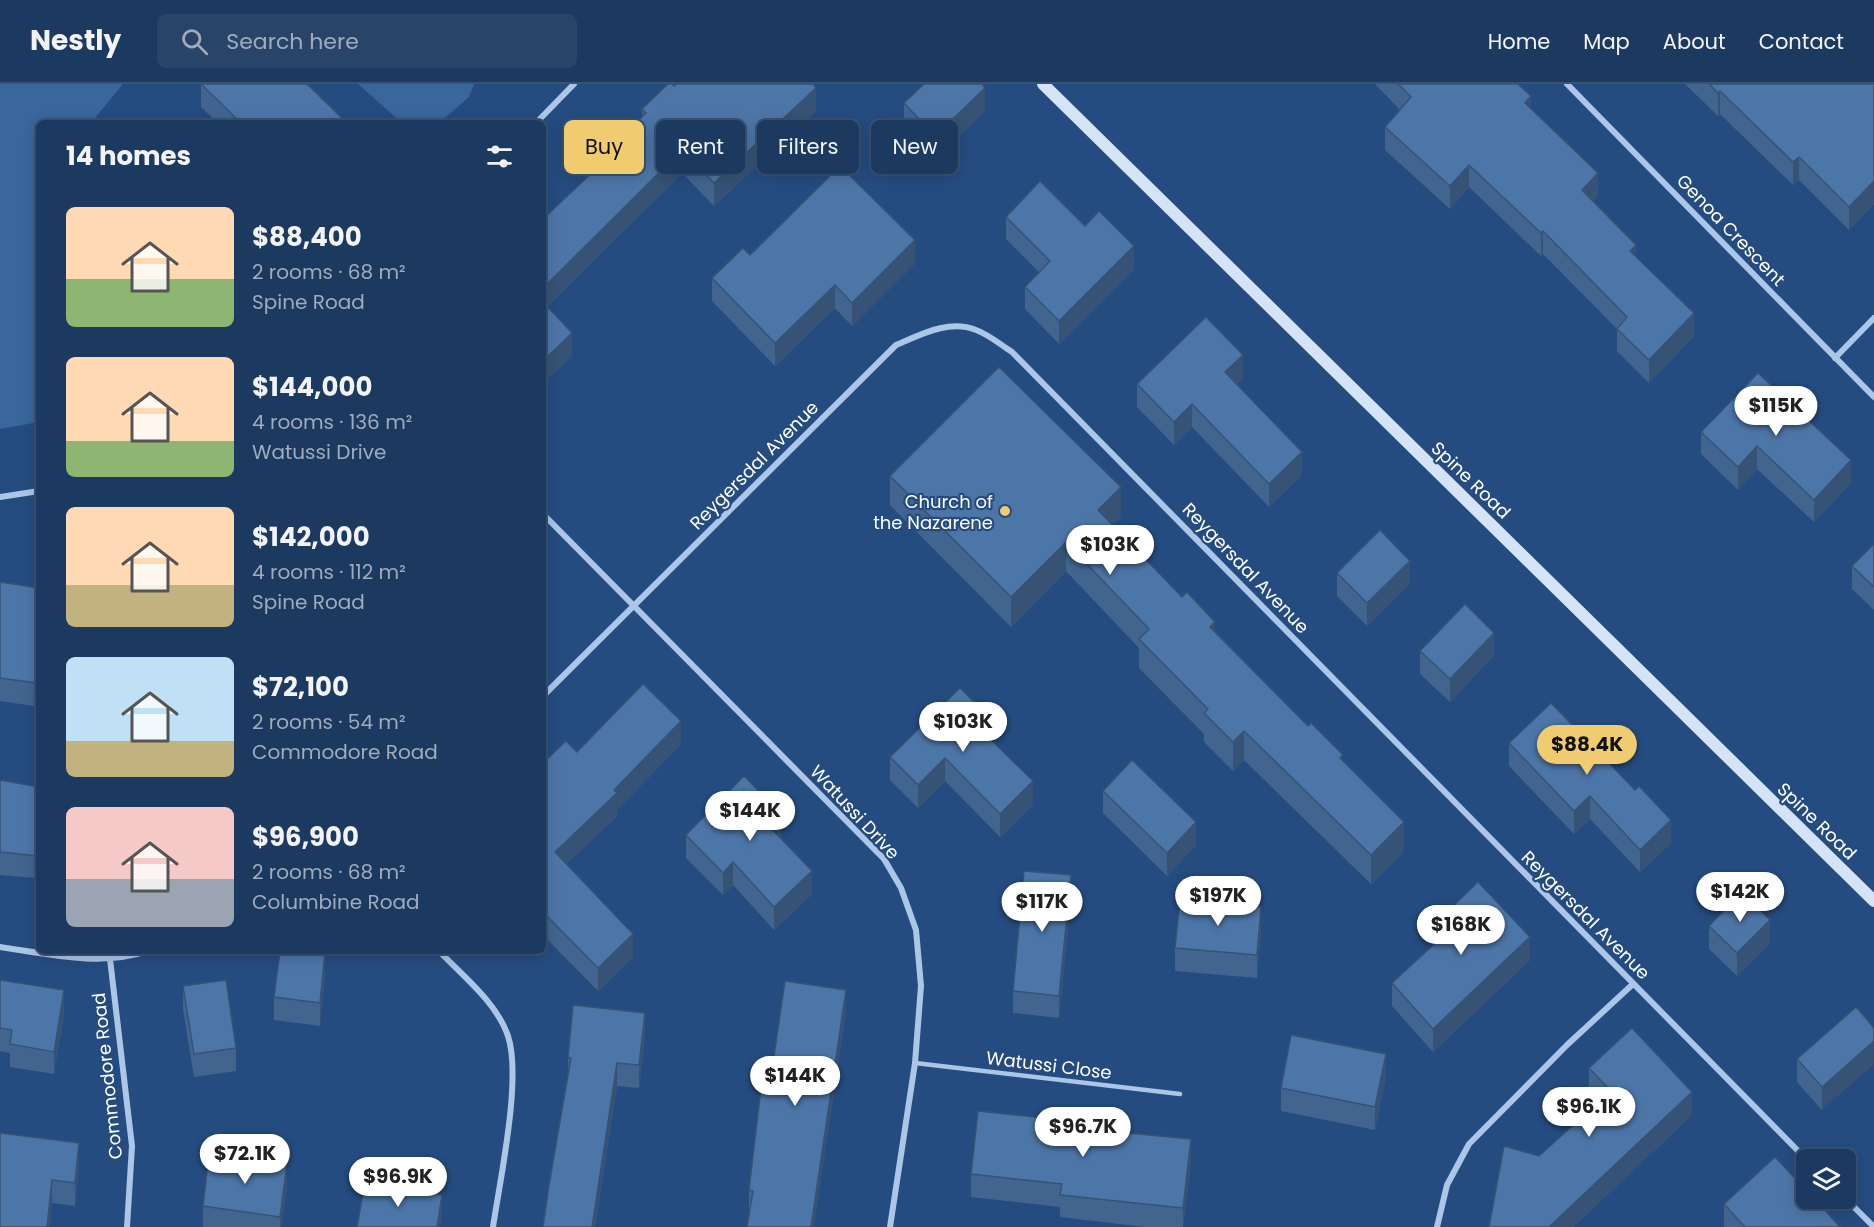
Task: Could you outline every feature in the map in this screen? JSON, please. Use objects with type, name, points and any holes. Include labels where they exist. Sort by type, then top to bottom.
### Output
[{"type":"main road","name":"Spine Road","points":[[1043,84],[1874,901]]},
{"type":"street","points":[[539,120],[574,84]]},
{"type":"street","name":"Genoa Crescent","points":[[1567,84],[1874,397]]},
{"type":"street","points":[[1835,358],[1874,318]]},
{"type":"street","name":"Reygersdal Avenue","points":[[546,693],[896,345],[923,333],[952,326],[976,330],[1012,352],[1796,1149]]},
{"type":"street","points":[[0,497],[36,491]]},
{"type":"street","name":"Watussi Drive","points":[[546,517],[884,859],[901,888],[916,930],[921,986],[915,1063],[890,1227]]},
{"type":"street","points":[[0,947],[36,952]]},
{"type":"street","points":[[50,954],[110,959],[134,954]]},
{"type":"street","points":[[442,954],[479,992],[508,1035],[511,1095],[493,1227]]},
{"type":"street","name":"Commodore Road","points":[[110,959],[132,1146],[127,1227]]},
{"type":"street","points":[[1437,1227],[1447,1185],[1468,1144],[1567,1044],[1633,984]]},
{"type":"street","points":[[1856,1209],[1874,1227]]},
{"type":"lane","name":"Watussi Close","points":[[915,1063],[1180,1094]]},
{"type":"shaded area","points":[[0,84],[123,84],[95,118],[97,120],[36,120],[36,423],[0,429]]},
{"type":"shaded area","points":[[358,84],[474,84],[469,97],[442,120],[399,120]]},
{"type":"building","points":[[201,84],[307,84],[344,120],[238,120]]},
{"type":"building","points":[[668,84],[674,86],[677,84],[813,84],[816,88],[782,120],[757,120],[757,143],[745,154],[745,120],[656,120],[656,174],[658,174],[546,285],[546,216],[591,174],[644,174],[644,120],[639,120],[646,113],[642,109]]},
{"type":"building","points":[[924,84],[982,84],[985,88],[952,120],[920,120],[904,103]]},
{"type":"building","points":[[1398,84],[1518,84],[1531,96],[1525,103],[1598,173],[1582,190],[1636,245],[1630,251],[1694,313],[1649,360],[1617,329],[1627,317],[1543,231],[1541,233],[1469,165],[1450,186],[1385,127],[1411,97]]},
{"type":"building","points":[[1709,84],[1874,84],[1874,181],[1849,207],[1799,157],[1793,162],[1720,91],[1718,93]]},
{"type":"building","points":[[705,174],[724,174],[714,183]]},
{"type":"building","points":[[832,174],[848,174],[915,240],[852,303],[835,285],[775,343],[712,278],[743,248],[750,255]]},
{"type":"building","points":[[1040,181],[1085,226],[1099,211],[1134,246],[1059,321],[1025,287],[1050,261],[1006,217]]},
{"type":"building","points":[[546,305],[572,333],[546,358]]},
{"type":"building","points":[[1206,317],[1243,355],[1225,372],[1302,452],[1269,484],[1192,404],[1174,422],[1137,384]]},
{"type":"building","points":[[999,367],[1121,487],[1098,510],[1182,597],[1187,592],[1215,622],[1210,627],[1308,726],[1311,723],[1343,755],[1340,758],[1404,822],[1371,855],[1244,731],[1233,742],[1204,713],[1208,709],[1139,639],[1149,629],[1066,542],[1011,597],[890,476]]},
{"type":"building","points":[[1758,373],[1851,460],[1814,500],[1757,446],[1738,467],[1701,432]]},
{"type":"building","points":[[1380,530],[1410,561],[1367,603],[1337,573]]},
{"type":"building","points":[[1874,544],[1874,587],[1852,566]]},
{"type":"building","points":[[0,582],[36,588],[36,683],[0,678]]},
{"type":"building","points":[[1465,604],[1494,633],[1450,679],[1420,651]]},
{"type":"building","points":[[643,684],[681,721],[614,790],[617,793],[555,852],[633,934],[598,968],[546,915],[546,760],[566,741],[577,752]]},
{"type":"building","points":[[960,688],[988,716],[977,726],[1033,781],[1000,814],[945,758],[918,785],[890,757]]},
{"type":"building","points":[[1551,703],[1635,790],[1639,786],[1671,820],[1640,850],[1590,796],[1574,811],[1509,743]]},
{"type":"building","points":[[1132,760],[1196,822],[1167,853],[1103,791]]},
{"type":"building","points":[[744,776],[781,814],[769,826],[812,871],[774,907],[733,862],[723,873],[686,835]]},
{"type":"building","points":[[0,780],[36,786],[36,856],[0,852]]},
{"type":"building","points":[[1024,871],[1071,875],[1059,996],[1013,991]]},
{"type":"building","points":[[1478,882],[1530,937],[1433,1029],[1392,983],[1457,923],[1447,912]]},
{"type":"building","points":[[1742,892],[1770,920],[1737,953],[1709,926]]},
{"type":"building","points":[[1180,899],[1261,907],[1257,955],[1175,948]]},
{"type":"building","points":[[280,954],[325,954],[320,1003],[274,997]]},
{"type":"building","points":[[0,980],[64,990],[54,1052],[10,1044],[12,1030],[0,1028]]},
{"type":"building","points":[[226,980],[236,1048],[194,1054],[183,986]]},
{"type":"building","points":[[785,981],[846,990],[811,1227],[747,1227],[753,1191],[749,1190],[764,1062],[773,1063]]},
{"type":"building","points":[[573,1005],[645,1013],[639,1065],[617,1063],[592,1227],[543,1227],[571,1058],[568,1058]]},
{"type":"building","points":[[1856,1007],[1874,1028],[1874,1041],[1822,1087],[1797,1059]]},
{"type":"building","points":[[1632,1028],[1692,1092],[1549,1227],[1489,1227],[1504,1146],[1539,1156],[1611,1091],[1589,1068]]},
{"type":"building","points":[[1291,1035],[1386,1054],[1375,1107],[1281,1088]]},
{"type":"building","points":[[978,1111],[1072,1121],[1073,1113],[1120,1121],[1118,1132],[1191,1139],[1183,1208],[1060,1195],[1062,1184],[971,1174]]},
{"type":"building","points":[[0,1133],[79,1143],[75,1183],[52,1180],[47,1227],[0,1227]]},
{"type":"building","points":[[209,1153],[287,1164],[280,1217],[203,1206]]},
{"type":"building","points":[[1775,1157],[1796,1179],[1796,1209],[1824,1209],[1840,1227],[1745,1227],[1724,1204]]},
{"type":"building","points":[[365,1182],[442,1195],[437,1227],[357,1227]]},
{"type":"place","name":"Church of the Nazarene","points":[[1005,511]]}]
